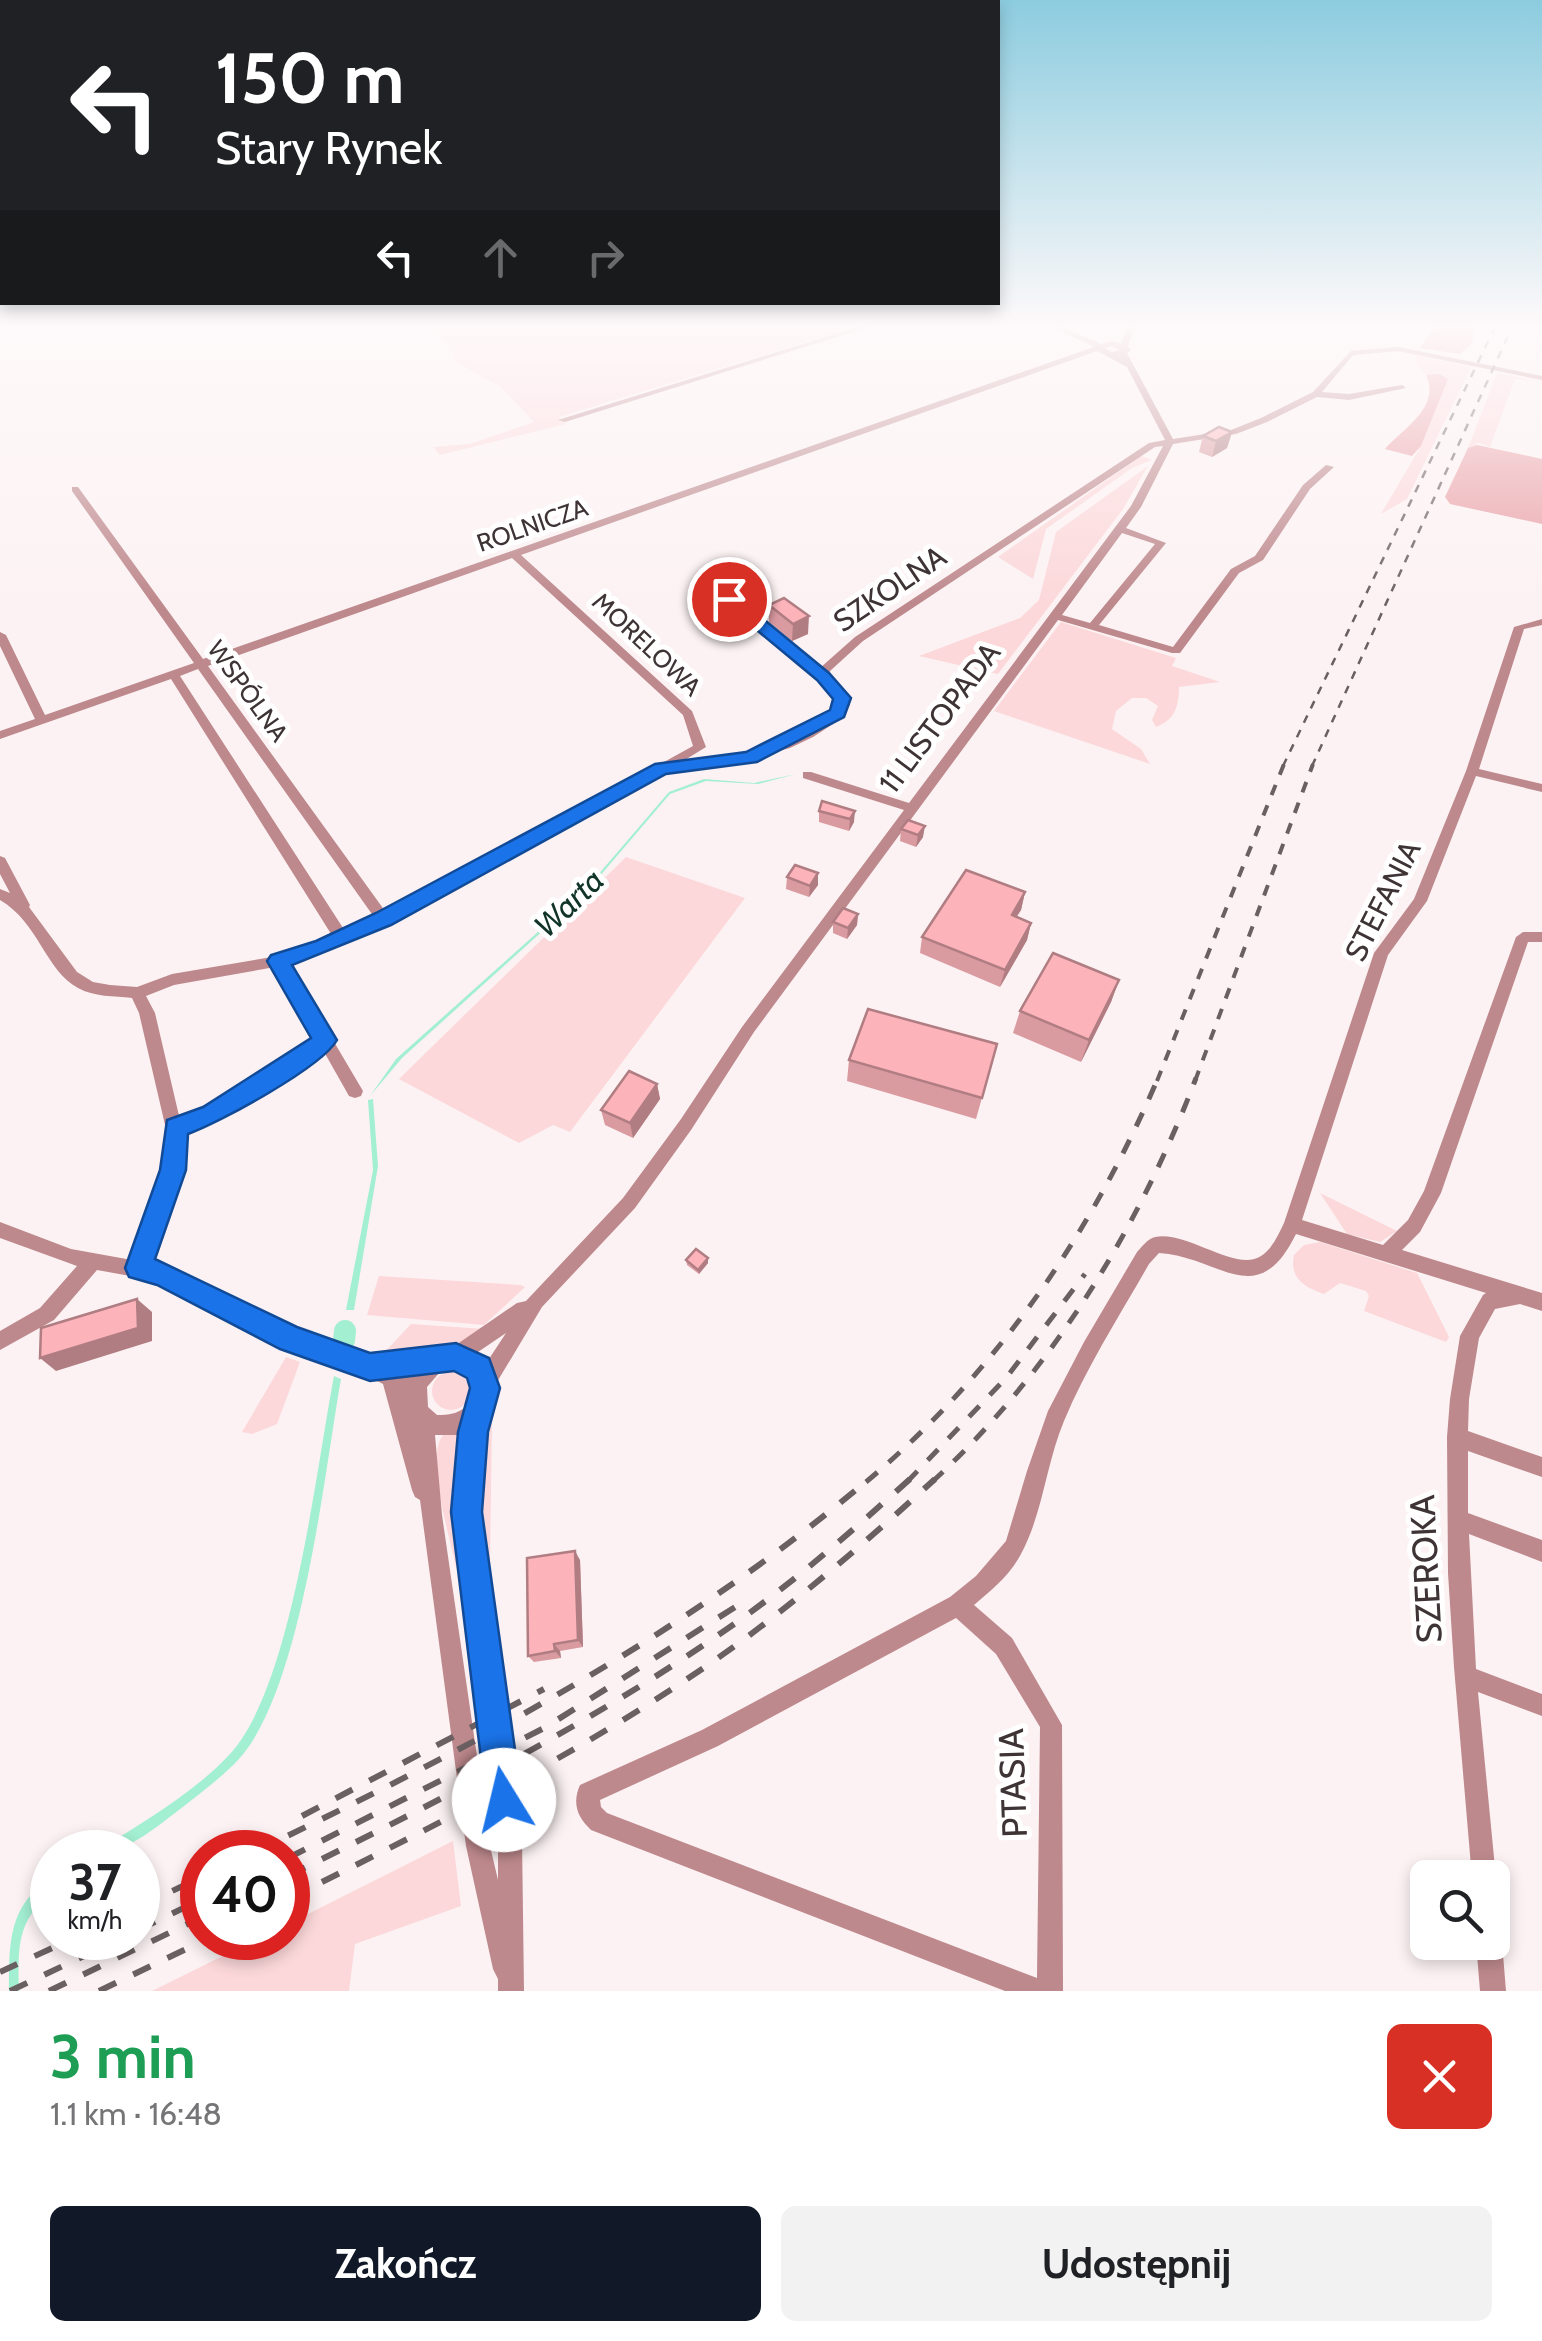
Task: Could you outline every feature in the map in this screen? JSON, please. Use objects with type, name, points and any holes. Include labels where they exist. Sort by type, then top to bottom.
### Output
[{"type":"street","points":[[562,420],[569,418]]},
{"type":"street","name":"ROLNICZA","points":[[0,736],[902,418]]},
{"type":"street","points":[[1158,418],[1170,441]]},
{"type":"street","name":"SZKOLNA","points":[[137,993],[172,980],[278,961],[342,939],[662,769],[750,758],[822,725],[844,705],[823,676],[859,638],[1144,449],[1240,430],[1266,418]]},
{"type":"street","name":"11 LISTOPADA","points":[[485,1383],[536,1301],[630,1203],[749,1029],[910,807],[1120,529],[1170,441]]},
{"type":"street","points":[[1144,449],[1160,462]]},
{"type":"street","points":[[1055,616],[1176,651],[1235,571],[1258,558],[1306,487],[1329,467]]},
{"type":"street","name":"WSPÓLNA","points":[[75,489],[384,919]]},
{"type":"street","points":[[1092,627],[1160,543],[1120,529]]},
{"type":"street","name":"MORELOWA","points":[[515,555],[688,714],[700,747],[662,769]]},
{"type":"street","points":[[729,599],[823,676]]},
{"type":"street","name":"STEFANIA","points":[[958,1606],[994,1578],[1018,1546],[1052,1430],[1071,1387],[1151,1248],[1168,1245],[1238,1268],[1254,1268],[1276,1258],[1292,1225],[1381,953],[1420,901],[1472,771],[1520,627],[1542,622]]},
{"type":"street","points":[[0,635],[42,721]]},
{"type":"street","points":[[174,676],[342,939]]},
{"type":"street","points":[[1472,771],[1542,788]]},
{"type":"street","points":[[806,775],[910,807]]},
{"type":"street","points":[[0,861],[24,905],[76,980],[92,988],[137,993],[176,1128],[173,1170],[138,1268]]},
{"type":"street","points":[[0,894],[24,905]]},
{"type":"street","points":[[1387,1253],[1414,1226],[1432,1193],[1523,938],[1542,938]]},
{"type":"street","points":[[278,961],[355,1091]]},
{"type":"street","points":[[176,1128],[212,1115],[245,1090],[292,1066],[325,1040]]},
{"type":"street","points":[[1292,1225],[1533,1300]]},
{"type":"street","points":[[0,1230],[93,1262],[161,1273],[238,1316],[364,1365],[416,1391]]},
{"type":"street","points":[[0,1341],[52,1309],[93,1262]]},
{"type":"street","name":"SZEROKA","points":[[1482,1860],[1456,1519],[1457,1437],[1465,1343],[1472,1320],[1492,1300],[1533,1300]]},
{"type":"street","name":"11 LISTOPADA","points":[[446,1360],[536,1301]]},
{"type":"street","points":[[364,1365],[446,1360],[479,1368],[485,1383],[477,1410],[466,1493],[473,1588],[510,1838],[510,1988]]},
{"type":"street","points":[[446,1360],[416,1391],[418,1411],[424,1420],[432,1515],[478,1846],[510,1988]]},
{"type":"street","points":[[392,1378],[432,1515]]},
{"type":"street","points":[[424,1420],[445,1427],[457,1425],[477,1410]]},
{"type":"street","points":[[1457,1437],[1542,1467]]},
{"type":"street","points":[[1456,1519],[1542,1551]]},
{"type":"street","points":[[446,1598],[473,1588]]},
{"type":"street","points":[[958,1606],[710,1738],[591,1789],[587,1807],[599,1822],[1038,1991]]},
{"type":"street","name":"PTASIA","points":[[958,1606],[1004,1646],[1051,1726],[1050,1991]]},
{"type":"street","points":[[1467,1677],[1542,1705]]},
{"type":"street","points":[[1490,1960],[1493,1991]]},
{"type":"shaded area","points":[[530,418],[560,418],[566,424],[440,455],[433,447],[470,444],[534,422]]},
{"type":"shaded area","points":[[1416,418],[1432,418],[1421,446],[1412,456],[1385,449]]},
{"type":"shaded area","points":[[1432,418],[1446,418],[1407,499],[1381,514],[1421,446]]},
{"type":"shaded area","points":[[1480,418],[1501,418],[1490,447],[1479,443],[1468,448]]},
{"type":"shaded area","points":[[1477,445],[1542,459],[1542,524],[1450,504],[1445,497],[1468,448]]},
{"type":"shaded area","points":[[1141,456],[1152,460],[1132,468],[1046,529],[1033,579],[998,557]]},
{"type":"shaded area","points":[[1148,466],[1123,509],[998,674],[919,656],[1020,618],[1039,600],[1056,532]]},
{"type":"shaded area","points":[[1061,622],[1176,658],[1172,666],[1220,682],[1179,687],[1175,712],[1156,727],[1152,720],[1158,706],[1146,698],[1132,698],[1116,711],[1112,729],[1141,749],[1150,764],[994,711]]},
{"type":"shaded area","points":[[796,774],[758,784],[706,781],[670,794],[587,891],[402,1058],[370,1096],[396,1059],[585,890],[669,792],[704,779],[754,783]]},
{"type":"shaded area","points":[[626,857],[745,898],[570,1132],[553,1125],[519,1143],[399,1079]]},
{"type":"shaded area","points":[[373,1099],[378,1166],[354,1310],[346,1310],[373,1170],[368,1100]]},
{"type":"shaded area","points":[[1320,1193],[1397,1231],[1380,1242],[1347,1234]]},
{"type":"shaded area","points":[[1320,1242],[1417,1273],[1449,1337],[1446,1342],[1364,1311],[1369,1296],[1366,1291],[1340,1283],[1324,1294],[1304,1285],[1294,1270],[1294,1255],[1304,1245]]},
{"type":"shaded area","points":[[379,1276],[525,1287],[484,1325],[367,1315]]},
{"type":"shaded area","points":[[411,1324],[485,1329],[439,1353],[383,1354]]},
{"type":"shaded area","points":[[286,1357],[300,1362],[277,1424],[252,1434],[242,1432]]},
{"type":"shaded area","points":[[451,1372],[464,1378],[470,1391],[464,1404],[451,1410],[438,1404],[432,1391],[438,1378]]},
{"type":"shaded area","points":[[334,1376],[341,1379],[307,1579],[279,1684],[261,1727],[232,1766],[175,1813],[152,1830],[130,1830],[200,1782],[230,1754],[252,1722],[285,1630],[310,1519]]},
{"type":"shaded area","points":[[492,1418],[490,1560],[487,1561],[479,1493]]},
{"type":"shaded area","points":[[457,1433],[460,1442],[456,1567],[437,1461],[443,1435]]},
{"type":"shaded area","points":[[453,1841],[461,1906],[355,1944],[349,1991],[152,1991],[215,1960],[310,1960],[310,1913]]},
{"type":"shaded area","points":[[30,1897],[30,1917],[22,1936],[19,1991],[9,1991],[11,1941]]},
{"type":"building","points":[[1219,427],[1232,432],[1216,441],[1203,436]]},
{"type":"building","points":[[784,598],[809,616],[793,624],[769,605]]},
{"type":"building","points":[[822,801],[855,811],[850,819],[819,811]]},
{"type":"building","points":[[908,820],[925,826],[918,835],[901,829]]},
{"type":"building","points":[[795,865],[818,873],[810,886],[787,877]]},
{"type":"building","points":[[966,870],[1025,892],[1012,915],[1031,923],[1005,970],[922,937]]},
{"type":"building","points":[[843,908],[858,914],[848,928],[833,922]]},
{"type":"building","points":[[1053,953],[1119,980],[1089,1040],[1020,1011]]},
{"type":"building","points":[[868,1009],[997,1044],[982,1098],[849,1060]]},
{"type":"building","points":[[629,1071],[657,1084],[630,1123],[601,1110]]},
{"type":"building","points":[[696,1249],[708,1258],[698,1270],[686,1260]]},
{"type":"building","points":[[137,1299],[138,1328],[40,1358],[41,1328]]},
{"type":"building","points":[[575,1551],[578,1640],[554,1644],[555,1651],[528,1656],[527,1558]]},
{"type":"waterway","name":"Warta","points":[[344,1340],[345,1331]]},
{"type":"railway","points":[[1283,766],[1451,418]]},
{"type":"railway","points":[[1312,766],[1471,418]]},
{"type":"railway","points":[[1157,1081],[1284,764]]},
{"type":"railway","points":[[1195,1081],[1313,764]]},
{"type":"railway","points":[[866,1482],[957,1395],[1036,1297],[1103,1191],[1158,1078]]},
{"type":"railway","points":[[935,1479],[1015,1394],[1087,1295],[1147,1189],[1196,1078]]},
{"type":"railway","points":[[909,1480],[1006,1378],[1085,1274]]},
{"type":"railway","points":[[298,1830],[574,1685],[725,1589],[869,1479]]},
{"type":"railway","points":[[310,1888],[521,1779],[689,1678],[793,1602],[935,1479]]},
{"type":"railway","points":[[932,1482],[935,1479]]},
{"type":"railway","points":[[310,1865],[512,1760],[675,1664],[775,1594],[909,1480]]},
{"type":"railway","points":[[310,1847],[546,1727],[743,1602]]},
{"type":"railway","points":[[302,1816],[544,1689]]},
{"type":"railway","points":[[160,1897],[180,1887]]},
{"type":"railway","points":[[160,1919],[180,1910]]},
{"type":"railway","points":[[49,1991],[180,1928]]},
{"type":"railway","points":[[99,1991],[180,1952]]},
{"type":"railway","points":[[0,1972],[30,1958]]},
{"type":"railway","points":[[10,1991],[76,1960]]},
{"type":"route","points":[[504,1800],[476,1608],[467,1512],[473,1432],[485,1388],[479,1368],[456,1357],[370,1367],[290,1339],[238,1316],[161,1273],[138,1268],[173,1170],[176,1128],[212,1115],[245,1090],[292,1066],[325,1040],[278,961],[323,947],[384,919],[662,769],[727,764],[750,758],[822,725],[838,713],[844,705],[842,698],[823,676],[729,599]]}]
